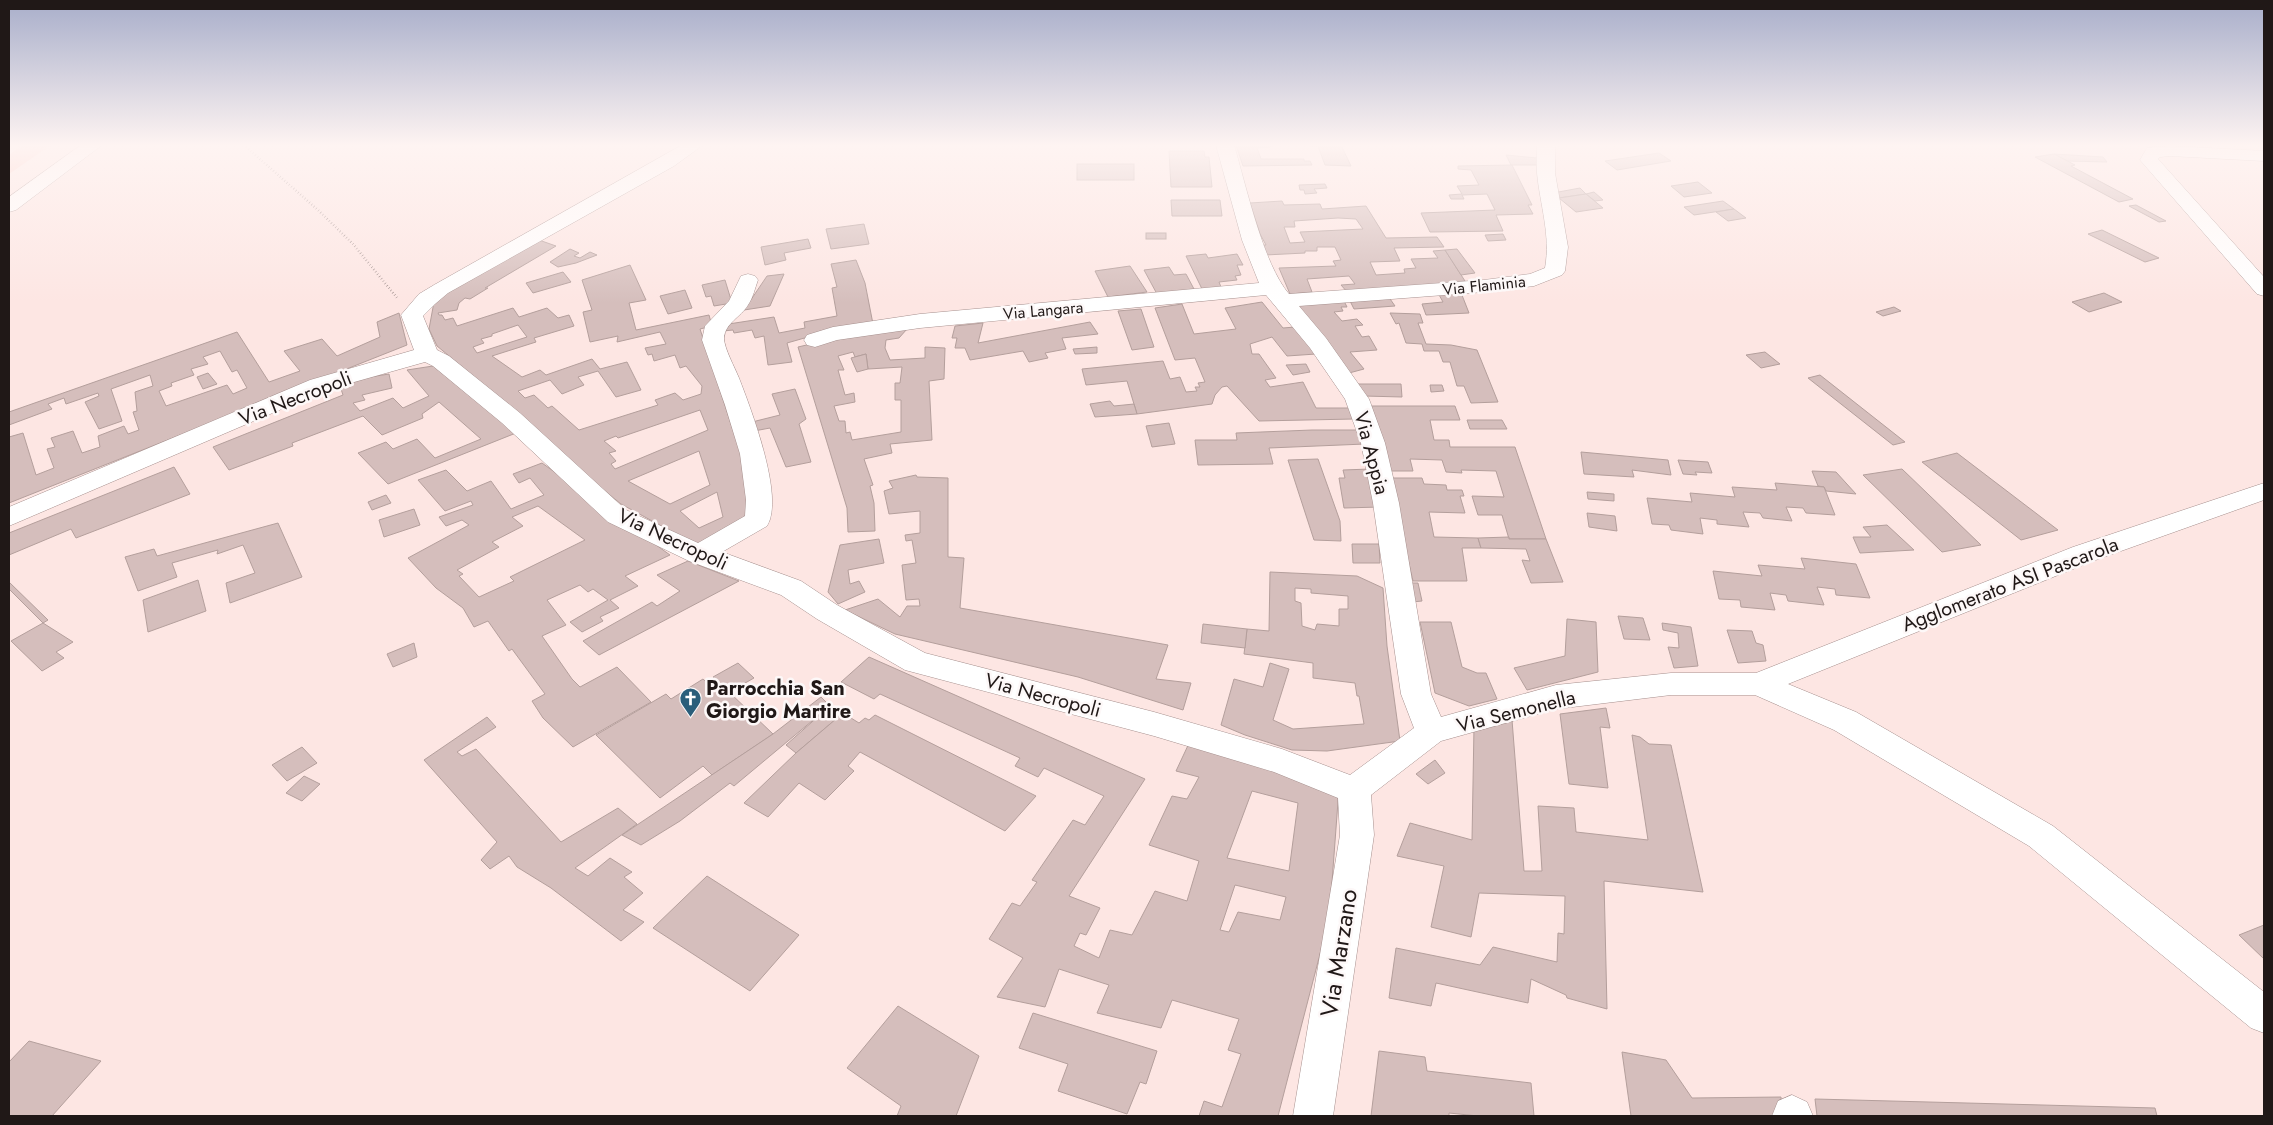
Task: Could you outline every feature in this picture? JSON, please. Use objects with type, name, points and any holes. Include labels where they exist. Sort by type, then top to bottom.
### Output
[{"type":"main road","points":[[9,206],[21,198]]},
{"type":"main road","points":[[427,354],[412,315],[427,299],[441,289],[604,198]]},
{"type":"main road","name":"Via Appia","points":[[1240,198],[1252,240],[1278,295],[1318,343],[1357,399],[1373,443],[1386,503],[1416,694],[1431,732]]},
{"type":"main road","name":"Via Flaminia","points":[[1278,295],[1484,286],[1534,280],[1555,271],[1558,261],[1555,221],[1551,198]]},
{"type":"main road","points":[[2182,198],[2264,290]]},
{"type":"main road","points":[[699,554],[758,520],[761,495],[745,429],[713,340],[716,326],[739,302],[748,280]]},
{"type":"main road","name":"Via Langara","points":[[815,340],[833,334],[920,321],[1278,295]]},
{"type":"main road","name":"Via Necropoli","points":[[9,517],[318,385],[427,354],[441,361],[511,418],[617,516],[699,554],[791,588],[827,612],[916,662],[1164,727],[1282,762],[1354,790]]},
{"type":"main road","name":"Agglomerato ASI Pascarola","points":[[1758,684],[2084,554],[2264,491]]},
{"type":"main road","name":"Via Semonella","points":[[1354,790],[1431,732],[1556,696],[1671,684],[1758,684]]},
{"type":"main road","points":[[1758,684],[1845,721],[2041,836],[2264,1015]]},
{"type":"main road","name":"Via Marzano","points":[[1313,1116],[1358,835],[1354,790]]},
{"type":"path","points":[[304,198],[353,244],[360,255],[412,315]]},
{"type":"building","points":[[1450,198],[1464,199],[1451,199]]},
{"type":"building","points":[[1489,198],[1528,198],[1532,205],[1528,205],[1533,214],[1496,215],[1503,231],[1430,232],[1421,213],[1495,210]]},
{"type":"building","points":[[1559,198],[1590,198],[1603,208],[1576,212]]},
{"type":"building","points":[[1590,198],[1600,198],[1603,200],[1595,201]]},
{"type":"building","points":[[2111,198],[2133,199],[2119,202]]},
{"type":"building","points":[[1171,200],[1220,200],[1222,216],[1172,216]]},
{"type":"building","points":[[1282,201],[1284,205],[1320,204],[1322,209],[1366,206],[1386,238],[1437,237],[1444,247],[1394,248],[1400,261],[1370,262],[1376,275],[1405,273],[1404,269],[1416,268],[1411,259],[1438,258],[1433,251],[1445,250],[1465,281],[1348,293],[1341,285],[1355,284],[1349,276],[1307,279],[1312,292],[1290,294],[1279,268],[1336,266],[1333,261],[1341,260],[1335,247],[1317,247],[1317,251],[1305,251],[1305,253],[1265,255],[1263,245],[1266,245],[1260,234],[1250,203]],"holes":[[[1338,218],[1356,219],[1363,229],[1300,232],[1305,242],[1290,243],[1284,227],[1295,227],[1294,221]]]},
{"type":"building","points":[[1723,201],[1734,209],[1694,215],[1684,207]]},
{"type":"building","points":[[2136,205],[2166,221],[2159,222],[2129,206]]},
{"type":"building","points":[[1734,209],[1746,218],[1728,221],[1716,212]]},
{"type":"building","points":[[864,224],[869,244],[831,249],[826,229]]},
{"type":"building","points":[[2102,230],[2159,258],[2145,262],[2088,234]]},
{"type":"building","points":[[1146,233],[1166,233],[1166,239],[1146,239]]},
{"type":"building","points":[[1503,234],[1506,240],[1488,241],[1485,235]]},
{"type":"building","points":[[536,239],[556,246],[470,299],[465,298],[459,303],[457,310],[438,313],[445,320],[453,318],[457,326],[513,308],[519,317],[547,308],[558,318],[569,315],[574,326],[534,338],[536,342],[492,356],[522,377],[540,370],[546,375],[592,359],[600,369],[627,362],[641,390],[616,397],[598,371],[578,377],[584,385],[562,394],[550,380],[518,391],[525,398],[534,395],[548,408],[552,406],[579,430],[658,405],[655,400],[675,393],[683,400],[701,394],[702,386],[686,366],[680,368],[675,355],[654,361],[652,354],[648,355],[645,348],[666,344],[660,332],[617,342],[618,336],[590,342],[583,312],[592,310],[582,280],[630,265],[646,300],[629,303],[636,330],[709,315],[712,326],[700,329],[750,482],[751,518],[698,546],[621,504],[562,456],[523,417],[437,346],[429,329],[434,302],[451,289]],"holes":[[[518,325],[527,337],[477,353],[473,347],[484,343],[481,339],[492,336],[492,334]],[[700,410],[708,430],[615,469],[611,464],[616,461],[609,453],[616,451],[604,441],[616,436],[618,438]],[[699,451],[710,485],[670,504],[628,481]],[[717,492],[723,517],[699,528],[680,511]]]},
{"type":"building","points":[[808,239],[811,248],[784,253],[786,260],[765,265],[761,247]]},
{"type":"building","points":[[570,249],[579,253],[574,256],[580,258],[590,252],[597,255],[558,267],[550,262]]},
{"type":"building","points":[[1457,249],[1475,273],[1461,275],[1445,250]]},
{"type":"building","points":[[1206,254],[1208,258],[1237,254],[1243,265],[1237,265],[1241,275],[1235,276],[1237,280],[1219,282],[1221,287],[1202,289],[1186,256]]},
{"type":"building","points":[[856,260],[865,283],[873,324],[829,331],[787,343],[792,362],[768,365],[764,336],[755,338],[752,330],[734,333],[733,330],[723,331],[722,325],[774,317],[779,333],[805,328],[804,322],[837,316],[832,288],[837,287],[831,264]]},
{"type":"building","points":[[1130,266],[1147,292],[1108,297],[1095,271]]},
{"type":"building","points":[[1169,267],[1174,275],[1186,274],[1194,289],[1157,294],[1144,270]]},
{"type":"building","points":[[563,272],[571,282],[533,293],[526,283]]},
{"type":"building","points":[[784,274],[770,306],[744,310],[767,276]]},
{"type":"building","points":[[725,280],[732,303],[714,306],[711,296],[706,297],[702,285]]},
{"type":"building","points":[[685,290],[692,308],[668,314],[660,296]]},
{"type":"building","points":[[1460,290],[1469,313],[1426,315],[1422,304],[1443,302],[1438,293]]},
{"type":"building","points":[[2104,293],[2122,302],[2089,312],[2072,302]]},
{"type":"building","points":[[1388,296],[1395,306],[1354,309],[1349,299]]},
{"type":"building","points":[[1343,299],[1347,307],[1341,307],[1343,311],[1334,312],[1342,321],[1357,319],[1363,325],[1355,326],[1362,337],[1369,336],[1377,350],[1350,352],[1364,369],[1349,373],[1293,305]]},
{"type":"building","points":[[1262,302],[1283,328],[1295,327],[1316,354],[1287,356],[1272,337],[1250,344],[1252,354],[1259,354],[1276,378],[1265,380],[1270,387],[1303,382],[1316,408],[1349,408],[1354,419],[1259,421],[1227,386],[1222,387],[1215,395],[1212,404],[1137,414],[1127,381],[1086,385],[1082,369],[1163,361],[1170,379],[1180,377],[1186,392],[1197,391],[1195,387],[1200,387],[1198,383],[1205,382],[1195,358],[1175,360],[1155,308],[1182,304],[1194,334],[1236,329],[1225,308]]},
{"type":"building","points":[[1894,307],[1901,311],[1883,316],[1876,312]]},
{"type":"building","points":[[1141,309],[1154,347],[1132,350],[1118,311]]},
{"type":"building","points":[[399,313],[407,345],[9,503],[9,437],[23,433],[36,475],[54,468],[47,449],[55,447],[51,438],[73,431],[82,453],[100,447],[98,436],[124,426],[128,434],[139,430],[133,412],[137,411],[135,392],[153,386],[150,375],[111,389],[122,421],[99,429],[85,402],[99,396],[98,393],[66,404],[64,398],[48,404],[52,409],[9,425],[9,412],[237,332],[269,382],[300,371],[284,351],[322,339],[337,356],[380,337],[377,322]],"holes":[[[220,351],[232,372],[237,370],[247,388],[233,394],[227,385],[166,406],[159,391],[172,386],[171,383],[194,375],[191,369],[208,364],[203,357]]]},
{"type":"building","points":[[1390,313],[1420,314],[1423,323],[1418,323],[1426,344],[1451,345],[1477,350],[1498,402],[1471,403],[1464,386],[1457,386],[1450,362],[1443,362],[1439,351],[1424,351],[1422,344],[1406,343],[1399,323],[1396,324]]},
{"type":"building","points":[[1090,322],[1098,334],[1062,338],[1066,349],[1045,353],[1048,358],[1029,362],[1023,351],[970,360],[965,348],[955,348],[957,338],[952,338],[955,326],[983,323],[978,343]]},
{"type":"building","points":[[907,329],[899,338],[886,340],[885,348],[890,360],[925,358],[925,347],[945,348],[944,379],[929,381],[932,440],[890,444],[892,453],[864,459],[873,485],[870,486],[874,503],[875,531],[848,532],[847,508],[798,347],[862,332]],"holes":[[[853,352],[855,357],[866,354],[868,369],[902,367],[900,383],[895,383],[895,400],[901,400],[901,432],[852,440],[850,432],[846,433],[845,421],[839,421],[834,406],[855,402],[854,393],[845,395],[838,370],[844,370],[838,356]]]},
{"type":"building","points":[[1097,347],[1097,353],[1075,354],[1073,349]]},
{"type":"building","points":[[1765,352],[1780,364],[1761,368],[1746,355]]},
{"type":"building","points":[[866,354],[868,369],[857,372],[851,358]]},
{"type":"building","points":[[1306,364],[1310,372],[1293,375],[1286,365]]},
{"type":"building","points":[[433,366],[516,433],[388,484],[358,453],[386,442],[393,449],[417,439],[435,458],[481,439],[439,402],[422,414],[423,418],[382,435],[363,416],[292,443],[293,446],[229,470],[213,447],[343,395],[340,386],[370,377],[389,374],[392,388],[362,395],[365,400],[353,403],[360,411],[393,398],[403,408],[429,396],[407,370]]},
{"type":"building","points":[[208,373],[217,384],[203,389],[197,377]]},
{"type":"building","points":[[1820,375],[1905,442],[1893,445],[1808,378]]},
{"type":"building","points":[[1356,384],[1401,384],[1402,397],[1364,396]]},
{"type":"building","points":[[1430,385],[1442,385],[1444,391],[1431,392]]},
{"type":"building","points":[[795,389],[806,419],[799,424],[811,462],[786,467],[770,428],[754,431],[752,422],[780,415],[772,394]]},
{"type":"building","points":[[1110,401],[1114,406],[1134,404],[1137,414],[1095,417],[1090,404]]},
{"type":"building","points":[[1366,406],[1455,406],[1460,420],[1430,420],[1434,440],[1449,440],[1450,447],[1515,447],[1546,539],[1509,539],[1502,515],[1478,515],[1472,496],[1504,497],[1496,471],[1461,470],[1462,473],[1446,472],[1442,460],[1410,459],[1413,471],[1388,471]]},
{"type":"building","points":[[1467,420],[1502,420],[1507,429],[1470,429]]},
{"type":"building","points":[[1169,423],[1175,444],[1152,447],[1146,426]]},
{"type":"building","points":[[1360,430],[1365,444],[1269,448],[1273,464],[1198,465],[1195,440],[1237,440],[1236,433]]},
{"type":"building","points":[[1581,452],[1668,460],[1671,475],[1632,470],[1634,477],[1584,474]]},
{"type":"building","points":[[1957,453],[2058,530],[2021,540],[1922,462]]},
{"type":"building","points":[[1318,459],[1340,521],[1341,541],[1314,540],[1288,460]]},
{"type":"building","points":[[1678,460],[1708,462],[1712,473],[1695,472],[1697,475],[1683,474]]},
{"type":"building","points":[[542,463],[670,555],[625,576],[638,586],[610,600],[619,608],[600,617],[603,621],[582,632],[570,622],[608,600],[593,589],[588,592],[580,585],[547,600],[566,625],[542,636],[572,679],[580,687],[617,667],[651,702],[573,747],[543,718],[532,701],[545,694],[512,649],[509,651],[488,621],[474,627],[463,608],[436,588],[408,558],[469,525],[462,520],[446,526],[439,517],[473,505],[471,501],[445,511],[418,480],[446,470],[467,491],[491,481],[511,509],[544,495],[530,478],[519,483],[513,474]],"holes":[[[538,506],[585,540],[510,577],[514,581],[479,597],[459,576],[463,574],[457,570],[499,547],[492,542],[523,526],[512,517]]]},
{"type":"building","points":[[174,467],[190,494],[76,538],[71,529],[9,555],[9,533]]},
{"type":"building","points":[[1370,469],[1380,507],[1344,508],[1339,478],[1345,478],[1343,470]]},
{"type":"building","points":[[1902,469],[1981,545],[1942,552],[1863,475]]},
{"type":"building","points":[[1812,471],[1836,472],[1856,494],[1826,491],[1824,487],[1818,486]]},
{"type":"building","points":[[916,475],[917,477],[948,478],[948,557],[964,558],[960,608],[1168,645],[1156,679],[1191,683],[1183,710],[1078,677],[895,634],[845,610],[878,599],[900,617],[907,606],[920,606],[919,599],[906,600],[902,565],[916,563],[912,540],[906,541],[905,535],[920,533],[920,511],[889,514],[884,491],[893,488],[889,481]]},
{"type":"building","points":[[1389,478],[1422,478],[1424,484],[1446,485],[1447,490],[1462,490],[1464,496],[1460,496],[1465,513],[1429,512],[1434,537],[1478,538],[1481,548],[1462,548],[1467,581],[1413,581]]},
{"type":"building","points":[[1775,483],[1824,487],[1835,515],[1806,513],[1803,508],[1786,507],[1792,521],[1763,518],[1760,513],[1743,512],[1749,527],[1717,524],[1717,520],[1700,518],[1703,534],[1671,530],[1669,525],[1652,524],[1647,498],[1692,502],[1690,493],[1735,497],[1732,487],[1777,490]]},
{"type":"building","points":[[1587,492],[1614,494],[1614,501],[1588,499]]},
{"type":"building","points":[[386,495],[391,503],[372,510],[368,502]]},
{"type":"building","points":[[414,509],[420,525],[384,537],[379,520]]},
{"type":"building","points":[[1587,513],[1615,516],[1617,531],[1589,527]]},
{"type":"building","points":[[278,523],[302,577],[230,603],[226,583],[255,573],[243,545],[217,554],[218,550],[172,563],[177,577],[138,591],[125,557],[154,549],[157,556]]},
{"type":"building","points":[[1887,525],[1914,550],[1860,553],[1853,537],[1871,537],[1863,527]]},
{"type":"building","points":[[1509,537],[1509,539],[1546,539],[1563,582],[1531,583],[1522,560],[1530,561],[1526,549],[1481,548],[1478,538]]},
{"type":"building","points":[[879,539],[884,563],[848,570],[850,584],[859,581],[865,592],[838,604],[828,592],[840,545]]},
{"type":"building","points":[[1352,544],[1379,544],[1380,563],[1353,563]]},
{"type":"building","points":[[1801,558],[1856,564],[1870,598],[1836,595],[1835,589],[1817,587],[1824,605],[1788,601],[1786,595],[1770,593],[1775,610],[1741,607],[1740,600],[1719,599],[1713,571],[1762,576],[1758,565],[1805,569]]},
{"type":"building","points":[[688,561],[739,581],[599,655],[583,641],[652,602],[657,606],[680,591],[657,575]]},
{"type":"building","points":[[1270,572],[1357,576],[1383,588],[1387,646],[1400,741],[1327,751],[1292,750],[1221,725],[1234,679],[1263,687],[1270,663],[1289,669],[1273,720],[1293,729],[1364,724],[1355,683],[1313,678],[1313,663],[1244,654],[1247,629],[1269,631]],"holes":[[[1295,588],[1311,589],[1311,593],[1348,596],[1348,609],[1339,609],[1339,626],[1317,624],[1315,630],[1302,626],[1301,603],[1295,601]]]},
{"type":"building","points":[[198,580],[206,611],[148,632],[143,600]]},
{"type":"building","points":[[9,582],[48,620],[43,623],[9,589]]},
{"type":"building","points":[[1408,583],[1418,583],[1422,601],[1412,602]]},
{"type":"building","points":[[1618,616],[1643,618],[1650,640],[1624,639]]},
{"type":"building","points":[[1567,619],[1596,622],[1598,672],[1527,690],[1514,668],[1565,656]]},
{"type":"building","points":[[1420,622],[1451,622],[1462,667],[1477,673],[1486,673],[1497,699],[1469,706],[1435,693]]},
{"type":"building","points":[[43,623],[73,642],[56,652],[64,658],[42,671],[11,641]]},
{"type":"building","points":[[1662,623],[1691,627],[1698,666],[1674,668],[1668,647],[1679,648],[1678,633],[1663,630]]},
{"type":"building","points":[[1203,624],[1247,629],[1245,648],[1201,643]]},
{"type":"building","points":[[1727,630],[1752,631],[1756,643],[1763,645],[1766,661],[1738,663]]},
{"type":"building","points":[[414,643],[417,657],[393,667],[387,654]]},
{"type":"building","points":[[869,657],[1145,779],[1069,896],[1100,908],[1086,935],[1080,933],[1074,946],[1099,958],[1110,930],[1132,935],[1155,891],[1187,901],[1199,861],[1149,845],[1172,796],[1187,799],[1199,777],[1176,771],[1191,739],[1339,788],[1327,927],[1278,1116],[1199,1116],[1204,1101],[1222,1107],[1241,1054],[1228,1050],[1239,1019],[1172,1000],[1161,1028],[1097,1013],[1109,985],[1059,969],[1045,1007],[997,997],[1023,958],[989,939],[1012,903],[1020,906],[1037,882],[1032,880],[1073,820],[1085,825],[1104,796],[1044,768],[1038,777],[1015,766],[1020,758],[880,694],[874,699],[841,682]],"holes":[[[1252,791],[1298,803],[1289,871],[1227,858]],[[1235,885],[1286,897],[1280,920],[1238,912],[1229,932],[1220,930]]]},
{"type":"building","name":"Parrocchia San Giorgio Martire","points":[[738,663],[754,678],[729,692],[773,734],[712,775],[703,766],[660,798],[596,735],[666,694],[671,699],[703,679],[721,696],[727,691],[713,677]]},
{"type":"building","points":[[821,697],[830,706],[734,786],[730,783],[680,821],[641,845],[622,835],[773,734]]},
{"type":"building","points":[[830,706],[843,713],[796,753],[786,745]]},
{"type":"building","points":[[1606,708],[1610,728],[1600,727],[1608,788],[1569,784],[1560,714]]},
{"type":"building","points":[[843,713],[859,723],[865,718],[869,720],[875,715],[1036,796],[1005,831],[860,752],[848,766],[854,771],[825,800],[799,783],[768,817],[744,803],[796,753]]},
{"type":"building","points":[[487,717],[496,727],[457,752],[462,756],[476,749],[561,842],[618,808],[637,824],[575,868],[588,876],[610,858],[632,872],[624,877],[643,893],[623,910],[644,922],[621,941],[551,888],[517,867],[509,856],[490,869],[481,860],[497,842],[424,760]]},
{"type":"building","points":[[1512,720],[1524,871],[1542,871],[1538,806],[1574,808],[1576,832],[1648,840],[1632,735],[1640,737],[1649,744],[1671,745],[1703,892],[1604,881],[1607,1009],[1567,998],[1566,995],[1531,979],[1528,1003],[1436,983],[1431,1006],[1389,998],[1396,948],[1480,965],[1493,947],[1557,962],[1558,933],[1564,934],[1565,896],[1479,893],[1471,937],[1431,927],[1444,866],[1397,856],[1410,823],[1472,840],[1474,727]]},
{"type":"building","points":[[302,747],[317,763],[287,781],[272,765]]},
{"type":"building","points":[[1435,760],[1445,773],[1428,784],[1416,774]]},
{"type":"building","points":[[304,776],[320,784],[302,801],[286,793]]},
{"type":"building","points":[[707,876],[799,935],[750,991],[653,928]]},
{"type":"building","points":[[2264,925],[2264,959],[2239,935]]},
{"type":"building","points":[[898,1006],[979,1056],[956,1116],[897,1116],[901,1106],[847,1068]]},
{"type":"building","points":[[1033,1013],[1157,1051],[1146,1084],[1140,1082],[1127,1114],[1058,1091],[1068,1064],[1019,1048]]},
{"type":"building","points":[[29,1041],[101,1061],[52,1116],[9,1116],[9,1062]]},
{"type":"building","points":[[1379,1051],[1425,1057],[1427,1071],[1531,1083],[1534,1116],[1478,1116],[1449,1113],[1449,1116],[1371,1116]]},
{"type":"building","points":[[1622,1052],[1666,1060],[1692,1098],[1781,1097],[1782,1116],[1631,1116]]},
{"type":"building","points":[[1815,1099],[2155,1108],[2157,1116],[1817,1116]]},
{"type":"place","name":"Parrocchia San Giorgio Martire","points":[[690,718]]}]
